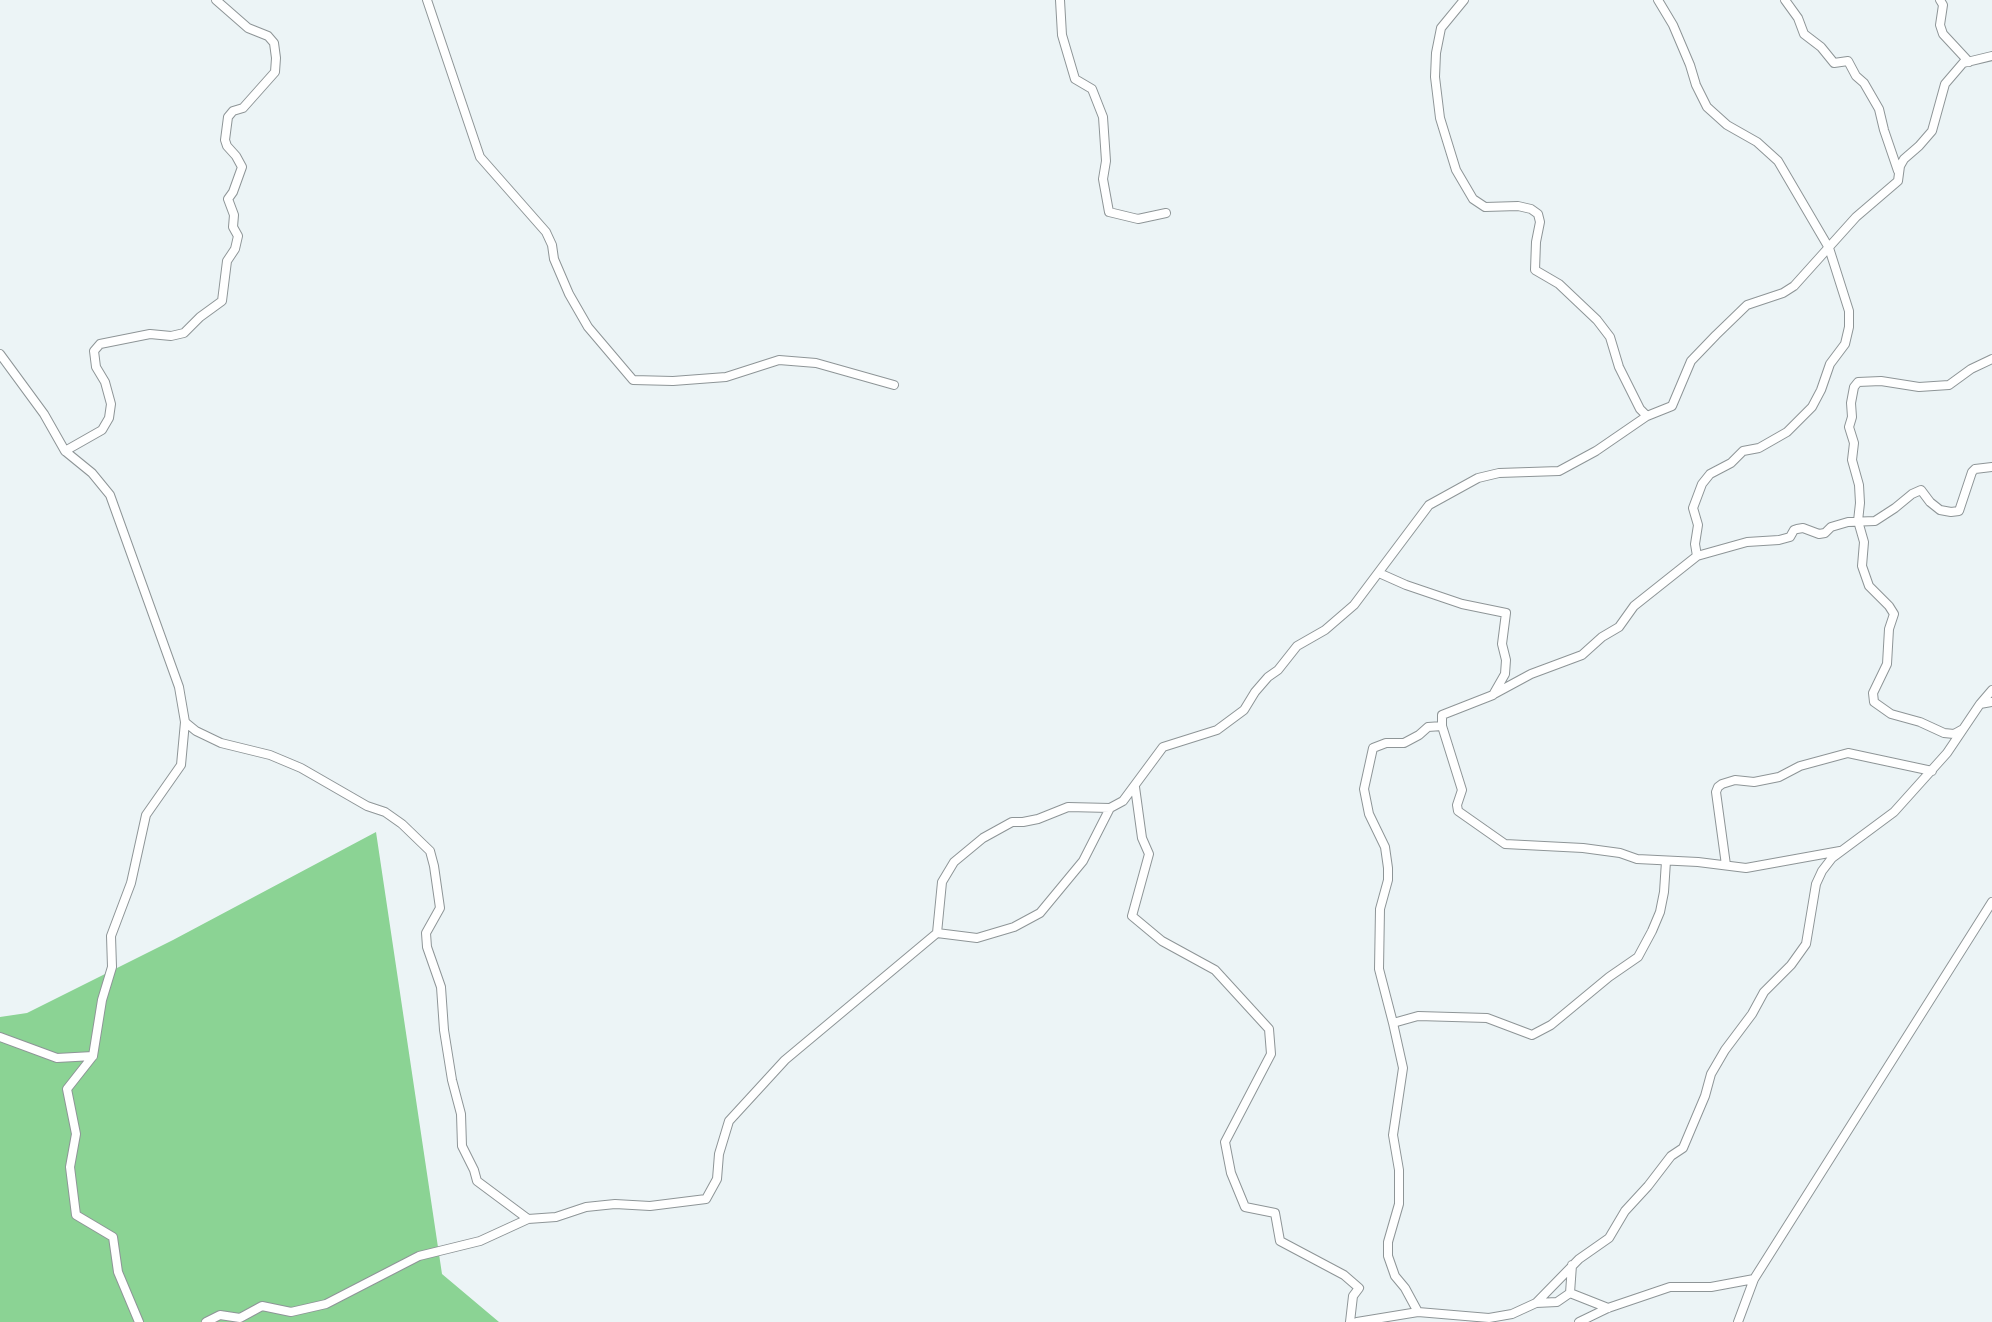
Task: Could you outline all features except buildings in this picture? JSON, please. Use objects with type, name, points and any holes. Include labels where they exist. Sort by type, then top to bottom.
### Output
[{"type":"street","points":[[65,451],[102,430],[109,418],[111,404],[105,382],[96,366],[94,351],[100,344],[150,334],[171,336],[184,333],[200,317],[222,301],[227,261],[235,249],[238,236],[233,227],[234,214],[228,199],[242,167],[225,140],[228,117],[233,111],[243,108],[275,72],[276,57],[274,43],[268,36],[249,28],[216,0]]},
{"type":"street","points":[[427,0],[480,157],[546,232],[552,245],[554,260],[569,294],[588,327],[633,380],[673,381],[726,377],[779,360],[816,363],[894,385]]},
{"type":"street","points":[[1060,0],[1062,35],[1075,80],[1092,89],[1103,117],[1106,151],[1103,178],[1109,212],[1138,219],[1166,213]]},
{"type":"street","points":[[1464,0],[1441,28],[1436,53],[1435,78],[1440,118],[1456,171],[1473,199],[1485,207],[1518,206],[1531,209],[1538,214],[1540,222],[1536,242],[1535,270],[1559,284],[1597,320],[1610,337],[1619,367],[1640,409],[1647,416]]},
{"type":"street","points":[[1658,0],[1673,25],[1707,107],[1727,125],[1757,142],[1778,161],[1829,248],[1848,311],[1849,327],[1845,344],[1830,364],[1812,407],[1787,432],[1760,448],[1743,451],[1731,463],[1710,474],[1702,484],[1693,508],[1698,525],[1695,544],[1697,556]]},
{"type":"street","points":[[1785,0],[1798,18],[1804,34],[1821,47],[1834,63],[1848,61],[1856,76],[1864,83],[1879,109],[1899,172]]},
{"type":"street","points":[[1940,0],[1943,5],[1940,25],[1943,33],[1969,62]]},
{"type":"street","points":[[206,1322],[220,1315],[240,1318],[262,1306],[291,1312],[326,1304],[418,1256],[480,1241],[528,1219],[556,1217],[586,1207],[615,1204],[650,1206],[706,1199],[717,1179],[719,1154],[729,1121],[785,1060],[937,933],[942,882],[954,862],[983,838],[1012,822],[1038,819],[1068,807],[1110,808],[1123,801],[1163,747],[1217,730],[1244,710],[1255,692],[1268,677],[1278,670],[1297,646],[1325,630],[1354,605],[1429,505],[1478,478],[1499,473],[1559,471],[1596,451],[1647,416],[1672,406],[1691,361],[1748,305],[1783,293],[1794,286],[1856,217],[1898,181],[1904,159],[1932,131],[1945,84],[1963,63],[1992,57]]},
{"type":"street","points":[[0,354],[44,414],[65,451],[92,473],[110,495],[178,687],[185,722],[181,765],[146,815],[131,883],[111,936],[112,967],[102,1000],[93,1056],[67,1089],[76,1134],[70,1167],[76,1215],[113,1238],[118,1272],[139,1322]]},
{"type":"street","points":[[1965,728],[1954,734],[1944,733],[1920,722],[1891,714],[1874,702],[1873,693],[1887,664],[1889,629],[1894,614],[1869,586],[1862,566],[1864,542],[1858,521],[1859,485],[1852,460],[1854,443],[1849,427],[1855,384],[1881,381],[1919,387],[1949,385],[1971,369],[1992,360]]},
{"type":"street","points":[[1845,851],[1746,868],[1637,859],[1620,853],[1583,848],[1505,844],[1458,811],[1457,805],[1462,790],[1442,726],[1442,715],[1492,695],[1531,674],[1582,655],[1602,637],[1619,627],[1634,606],[1697,556],[1747,542],[1779,540],[1790,537],[1797,529],[1803,528],[1819,534],[1825,533],[1831,527],[1875,520],[1921,490],[1940,510],[1959,511],[1972,472],[1975,469],[1992,467]]},
{"type":"street","points":[[1380,573],[1406,585],[1462,604],[1506,613],[1502,644],[1506,660],[1506,674],[1492,695]]},
{"type":"street","points":[[1357,1322],[1418,1312],[1487,1320],[1512,1314],[1536,1303],[1554,1287],[1572,1265],[1609,1238],[1625,1211],[1671,1156],[1683,1148],[1705,1096],[1711,1074],[1725,1050],[1752,1014],[1764,992],[1791,965],[1806,944],[1816,884],[1822,871],[1832,858],[1845,851],[1894,812],[1932,771],[1992,690]]},
{"type":"street","points":[[1980,704],[1992,702]]},
{"type":"street","points":[[185,722],[196,731],[221,743],[270,754],[301,768],[367,806],[386,812],[430,851],[441,908],[426,933],[427,947],[441,987],[447,1050],[461,1114],[462,1146],[477,1181],[528,1219]]},
{"type":"street","points":[[1418,1312],[1405,1288],[1395,1276],[1388,1256],[1388,1242],[1400,1204],[1399,1170],[1393,1135],[1403,1068],[1394,1023],[1379,969],[1380,909],[1389,880],[1388,868],[1385,847],[1369,814],[1364,789],[1373,748],[1386,743],[1404,743],[1428,728],[1442,726]]},
{"type":"street","points":[[1726,865],[1716,792],[1722,784],[1735,780],[1754,782],[1779,777],[1800,766],[1848,753],[1932,771]]},
{"type":"street","points":[[1135,787],[1142,838],[1149,854],[1132,916],[1162,941],[1215,970],[1269,1029],[1271,1054],[1225,1142],[1231,1173],[1245,1208],[1275,1213],[1280,1240],[1344,1275],[1359,1288],[1353,1296],[1350,1322]]},
{"type":"street","points":[[937,933],[977,938],[1014,927],[1040,913],[1083,861],[1110,808]]},
{"type":"street","points":[[1394,1023],[1418,1016],[1487,1018],[1532,1035],[1551,1025],[1609,977],[1638,957],[1660,912],[1666,861]]},
{"type":"street","points":[[1738,1322],[1754,1279],[1992,902]]},
{"type":"street","points":[[0,1037],[57,1058],[93,1056]]},
{"type":"street","points":[[1570,1293],[1572,1265]]},
{"type":"street","points":[[1579,1322],[1608,1308],[1671,1287],[1711,1287],[1754,1279]]},
{"type":"street","points":[[1536,1303],[1557,1302],[1570,1293]]},
{"type":"street","points":[[1570,1293],[1608,1308]]},
{"type":"green space","points":[[376,832],[442,1274],[499,1322],[0,1322],[0,1017],[27,1013],[173,940]]}]
